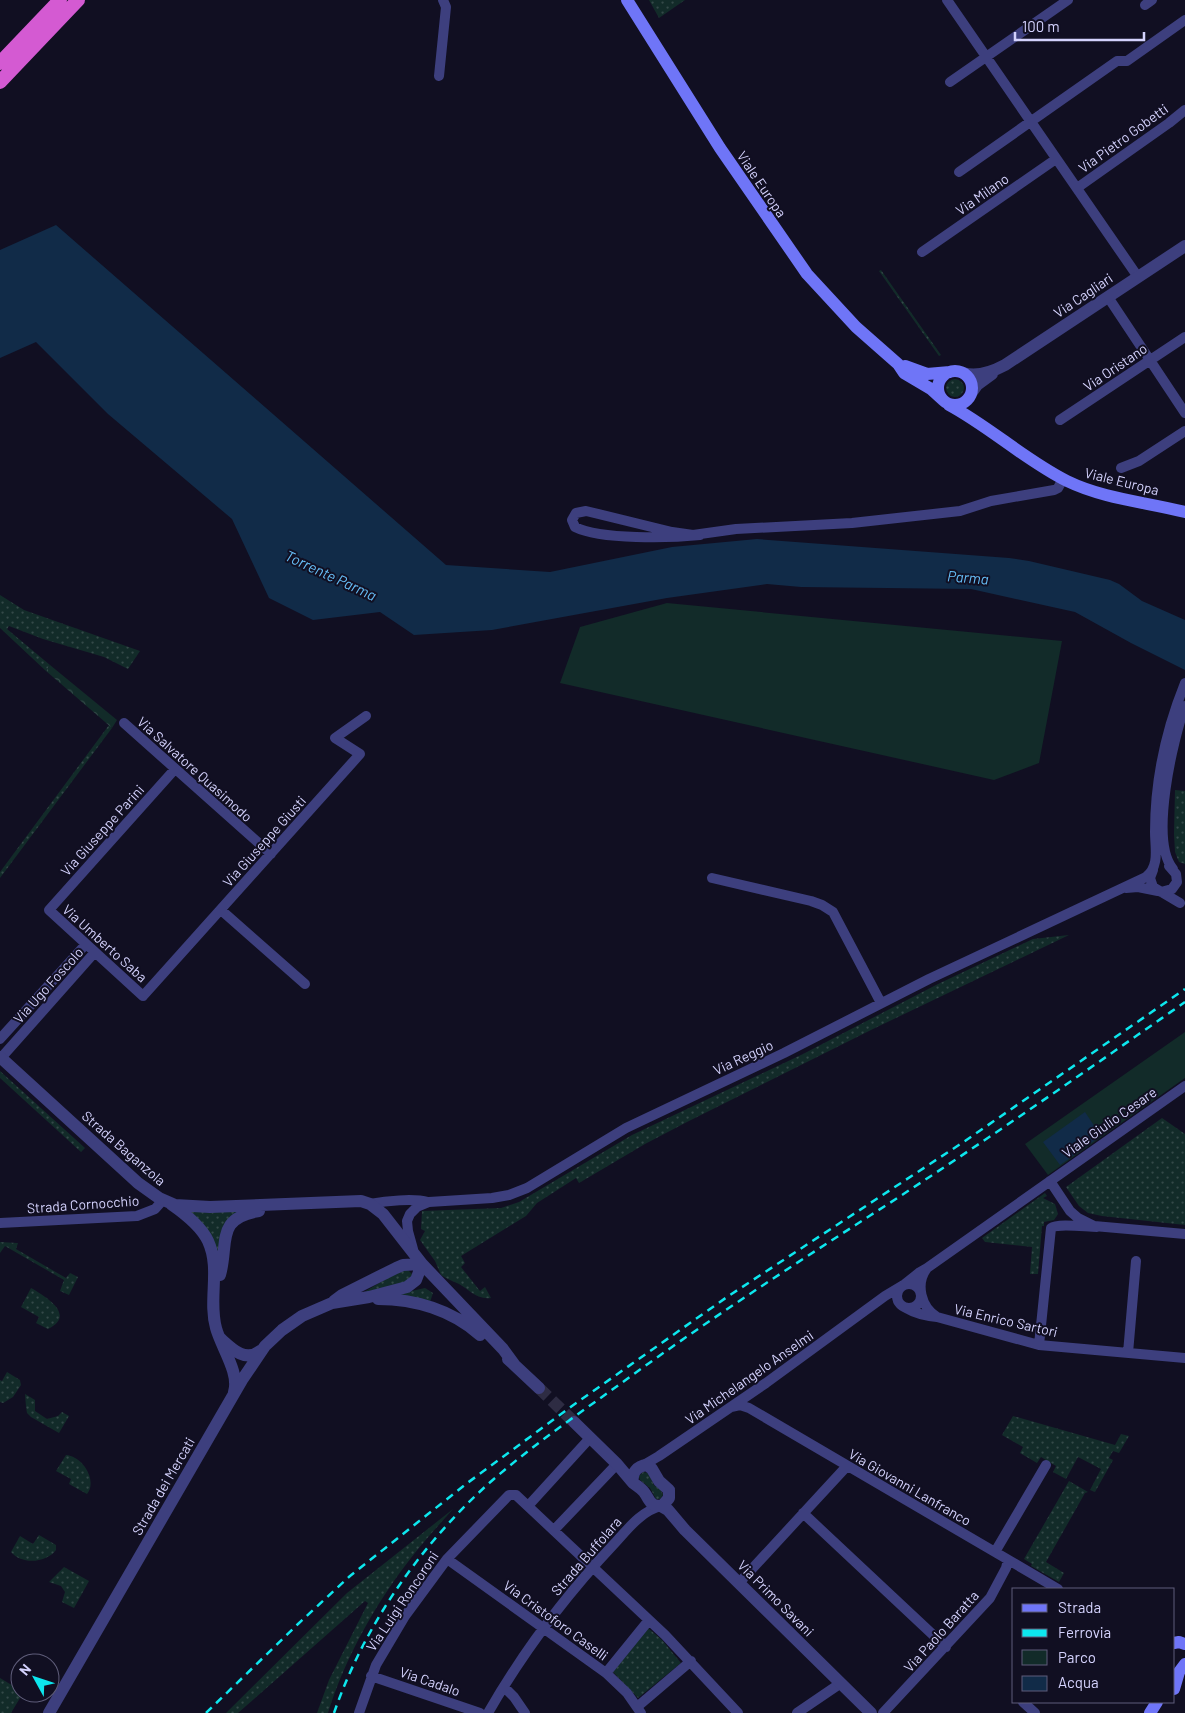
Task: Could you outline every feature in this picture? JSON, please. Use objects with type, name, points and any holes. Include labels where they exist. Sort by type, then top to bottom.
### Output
[{"type":"highway","points":[[0,82],[60,0]]},
{"type":"highway","points":[[0,63],[31,40],[78,0]]},
{"type":"main road","name":"Viale Europa","points":[[627,0],[720,148],[806,274],[856,327],[898,364],[906,374],[930,388],[946,402],[980,423],[1030,459],[1063,479],[1094,492],[1185,512]]},
{"type":"main road","name":"Viale Europa","points":[[898,364],[927,374],[957,372]]},
{"type":"main road","points":[[972,392],[969,399],[962,404],[946,402],[939,394],[939,384],[943,376],[957,372],[971,381],[972,392],[971,406],[980,423]]},
{"type":"main road","points":[[1175,1686],[1180,1670],[1185,1664]]},
{"type":"street","points":[[439,76],[446,7],[443,0]]},
{"type":"street","points":[[947,0],[1138,277]]},
{"type":"street","points":[[950,82],[1068,0]]},
{"type":"street","points":[[959,172],[1117,62],[1127,61],[1185,20]]},
{"type":"street","name":"Via Pietro Gobetti","points":[[1077,188],[1185,110]]},
{"type":"street","name":"Via Milano","points":[[922,252],[1056,159]]},
{"type":"street","name":"Via Cagliari","points":[[972,392],[977,385],[998,368],[1185,246]]},
{"type":"street","points":[[1108,297],[1185,413]]},
{"type":"street","name":"Via Oristano","points":[[1060,420],[1185,338]]},
{"type":"street","name":"Via Cagliari","points":[[957,372],[978,375],[998,368]]},
{"type":"street","points":[[1121,468],[1139,461],[1185,430]]},
{"type":"street","points":[[700,535],[680,534],[586,511],[576,513],[572,520],[573,525],[582,530],[624,536],[700,535],[736,529],[852,523],[960,511],[991,501],[1054,490],[1058,488],[1063,479]]},
{"type":"street","points":[[1185,682],[1173,717],[1167,758],[1156,804],[1156,862],[1150,878],[1152,884],[1160,892],[1170,891],[1179,876],[1165,855],[1163,841],[1167,758],[1185,706]]},
{"type":"street","name":"Via Giuseppe Giusti","points":[[143,996],[360,754],[335,738],[366,716]]},
{"type":"street","name":"Via Salvatore Quasimodo","points":[[124,723],[271,854]]},
{"type":"street","name":"Via Giuseppe Parini","points":[[49,910],[175,769]]},
{"type":"street","name":"Via Reggio","points":[[429,1202],[488,1199],[520,1191],[629,1126],[784,1053],[944,972],[1146,877],[1162,865],[1168,866],[1179,876],[1180,903],[1160,892],[1138,888],[1123,888]]},
{"type":"street","points":[[712,878],[812,901],[833,912],[881,1003]]},
{"type":"street","name":"Via Umberto Saba","points":[[49,910],[143,996]]},
{"type":"street","points":[[221,910],[305,984]]},
{"type":"street","name":"Via Ugo Foscolo","points":[[0,1039],[86,944]]},
{"type":"street","name":"Via Ugo Foscolo","points":[[0,1057],[95,952]]},
{"type":"street","name":"Strada Baganzola","points":[[0,1057],[138,1183],[167,1202],[210,1207],[361,1201],[370,1204],[420,1200],[429,1202]]},
{"type":"street","name":"Viale Giulio Cesare","points":[[1050,1181],[1185,1086]]},
{"type":"street","points":[[1039,1345],[1050,1231],[1063,1215],[1063,1206],[1060,1198],[1050,1181]]},
{"type":"street","name":"Via Michelangelo Anselmi","points":[[642,1466],[749,1394],[1050,1181]]},
{"type":"street","points":[[1060,1198],[1074,1214],[1097,1227]]},
{"type":"street","points":[[167,1202],[195,1223],[207,1238],[214,1263],[214,1316],[219,1336],[235,1379],[236,1388],[232,1397]]},
{"type":"street","name":"Strada Cornocchio","points":[[0,1223],[137,1216],[167,1202]]},
{"type":"street","points":[[418,1259],[407,1228],[408,1217],[415,1209],[429,1202]]},
{"type":"street","points":[[215,1291],[222,1268],[225,1235],[231,1222],[246,1214],[286,1204]]},
{"type":"street","points":[[370,1204],[383,1214],[418,1259]]},
{"type":"street","points":[[1055,1226],[1097,1227],[1185,1234]]},
{"type":"street","name":"Strada dei Mercati","points":[[49,1713],[232,1397],[262,1350],[278,1333],[312,1310],[332,1302],[367,1298],[409,1286],[416,1280],[418,1259]]},
{"type":"street","name":"Strada dei Mercati","points":[[332,1302],[342,1294],[418,1259]]},
{"type":"street","name":"Strada dei Mercati","points":[[418,1259],[505,1350],[514,1364]]},
{"type":"street","points":[[1128,1353],[1136,1261]]},
{"type":"street","points":[[921,1293],[914,1285],[902,1286],[898,1290],[898,1302],[904,1307],[912,1308],[918,1305],[921,1299],[921,1293],[921,1282],[927,1268]]},
{"type":"street","name":"Via Enrico Sartori","points":[[921,1293],[927,1308],[937,1317]]},
{"type":"street","name":"Strada dei Mercati","points":[[367,1298],[405,1301],[444,1312],[472,1328],[539,1388]]},
{"type":"street","name":"Via Michelangelo Anselmi","points":[[870,1308],[890,1303],[904,1307]]},
{"type":"street","name":"Via Enrico Sartori","points":[[904,1307],[921,1315],[937,1317],[1039,1345],[1185,1358]]},
{"type":"street","points":[[219,1336],[234,1350],[244,1355],[254,1355],[262,1350]]},
{"type":"street","points":[[749,1394],[745,1403],[749,1408]]},
{"type":"street","points":[[728,1408],[737,1405],[749,1408]]},
{"type":"street","name":"Via Giovanni Lanfranco","points":[[749,1408],[1055,1588]]},
{"type":"street","name":"Via Primo Savani","points":[[574,1422],[617,1464],[633,1483],[643,1490],[651,1504],[668,1510],[685,1530],[871,1713]]},
{"type":"street","points":[[590,1438],[528,1506],[649,1620],[738,1713]]},
{"type":"street","points":[[655,1474],[659,1463],[667,1457],[671,1458]]},
{"type":"street","points":[[554,1530],[617,1464],[634,1467],[649,1466],[659,1481],[668,1488],[670,1494],[667,1502],[661,1506]]},
{"type":"street","points":[[995,1552],[1046,1465]]},
{"type":"street","points":[[633,1483],[633,1474],[642,1466]]},
{"type":"street","points":[[739,1583],[847,1466]]},
{"type":"street","name":"Via Luigi Roncoroni","points":[[359,1713],[378,1659],[393,1634],[447,1559],[509,1495],[516,1495],[528,1506]]},
{"type":"street","name":"Strada Buffolara","points":[[639,1518],[646,1496]]},
{"type":"street","name":"Strada Buffolara","points":[[488,1713],[544,1628],[593,1567],[639,1518],[652,1509],[661,1506]]},
{"type":"street","points":[[803,1513],[946,1647]]},
{"type":"street","name":"Via Cristoforo Caselli","points":[[447,1559],[606,1673],[623,1689],[639,1710]]},
{"type":"street","name":"Via Paolo Baratta","points":[[883,1713],[990,1598],[1006,1568],[1008,1560]]},
{"type":"street","points":[[606,1673],[649,1620]]},
{"type":"street","points":[[639,1710],[690,1661]]},
{"type":"street","name":"Via Cadalo","points":[[371,1676],[480,1713]]},
{"type":"street","points":[[797,1713],[841,1683]]},
{"type":"street","points":[[504,1687],[525,1713]]},
{"type":"street","points":[[1024,1703],[1035,1713]]},
{"type":"green space","points":[[649,0],[685,0],[659,18]]},
{"type":"green space","points":[[881,270],[941,355],[939,356],[879,271]]},
{"type":"green space","points":[[951,379],[959,379],[964,384],[962,395],[951,397],[946,392],[946,384]]},
{"type":"green space","points":[[0,595],[24,610],[140,651],[128,669],[104,657],[43,639],[9,626],[7,629],[50,665],[46,671],[0,628]]},
{"type":"green space","points":[[667,603],[1062,641],[1039,763],[994,780],[560,683],[580,627]]},
{"type":"green space","points":[[50,665],[117,720],[112,728],[46,671]]},
{"type":"green space","points":[[109,725],[112,728],[0,878],[0,872]]},
{"type":"green space","points":[[1175,790],[1185,791],[1185,864],[1179,862],[1175,852]]},
{"type":"green space","points":[[1069,935],[873,1029],[687,1122],[579,1183],[576,1178],[537,1203],[526,1216],[461,1256],[465,1263],[461,1267],[480,1291],[485,1287],[491,1298],[482,1298],[441,1275],[435,1261],[420,1240],[425,1231],[421,1229],[422,1211],[501,1208],[519,1202],[632,1135],[803,1054],[936,985],[1033,939]]},
{"type":"green space","points":[[1185,1032],[1185,1078],[1048,1175],[1025,1144]]},
{"type":"green space","points":[[0,1071],[85,1148],[81,1152],[0,1078]]},
{"type":"green space","points":[[1162,1118],[1185,1134],[1185,1225],[1102,1216],[1088,1213],[1079,1206],[1066,1187]]},
{"type":"green space","points":[[1045,1193],[1047,1196],[1043,1198],[1055,1204],[1058,1214],[1054,1220],[1044,1222],[1044,1226],[1042,1226],[1038,1274],[1030,1274],[1032,1247],[985,1242],[982,1238]]},
{"type":"green space","points":[[186,1210],[239,1211],[219,1255]]},
{"type":"green space","points":[[0,1242],[18,1243],[16,1249],[66,1278],[70,1273],[78,1277],[69,1295],[60,1291],[64,1280],[5,1246],[0,1253]]},
{"type":"green space","points":[[401,1270],[408,1270],[413,1275],[404,1284],[364,1292]]},
{"type":"green space","points":[[31,1288],[56,1306],[59,1312],[60,1318],[56,1324],[48,1329],[36,1323],[39,1317],[21,1307]]},
{"type":"green space","points":[[425,1288],[433,1293],[430,1302],[398,1294]]},
{"type":"green space","points":[[7,1372],[20,1380],[21,1385],[13,1397],[3,1403],[0,1402],[0,1380],[2,1381]]},
{"type":"green space","points":[[25,1394],[35,1400],[35,1411],[47,1419],[58,1416],[62,1412],[69,1416],[59,1433],[27,1413]]},
{"type":"green space","points":[[1013,1416],[1115,1445],[1121,1434],[1129,1436],[1119,1453],[1113,1451],[1109,1458],[1113,1460],[1095,1492],[1090,1490],[1101,1469],[1078,1457],[1066,1479],[1053,1472],[1056,1466],[1041,1457],[1037,1463],[1020,1453],[1023,1447],[1002,1435]]},
{"type":"green space","points":[[66,1455],[78,1460],[87,1470],[91,1482],[87,1494],[69,1484],[71,1479],[56,1471]]},
{"type":"green space","points":[[643,1472],[648,1473],[654,1485],[661,1490],[663,1495],[660,1499],[656,1499],[650,1488],[640,1480],[639,1476]]},
{"type":"green space","points":[[1069,1481],[1088,1492],[1085,1493],[1046,1562],[1064,1573],[1059,1582],[1031,1566],[1032,1564],[1024,1559]]},
{"type":"green space","points":[[453,1509],[411,1558],[373,1613],[343,1672],[328,1713],[317,1713],[329,1680],[368,1603],[365,1601],[238,1713],[226,1713],[347,1593]]},
{"type":"green space","points":[[39,1535],[56,1545],[56,1550],[46,1558],[27,1561],[11,1552],[20,1536],[33,1544]]},
{"type":"green space","points":[[64,1567],[89,1581],[74,1608],[62,1602],[65,1592],[61,1586],[49,1582]]},
{"type":"green space","points":[[648,1628],[662,1640],[681,1663],[638,1698],[613,1672]]},
{"type":"green space","points":[[0,1678],[10,1684],[10,1703],[17,1703],[11,1713],[0,1713]]},
{"type":"water","points":[[56,225],[446,565],[550,572],[672,547],[757,539],[1009,558],[1110,580],[1119,584],[1142,601],[1185,620],[1185,670],[1075,612],[971,589],[801,587],[767,584],[667,598],[492,630],[414,635],[380,612],[313,620],[269,598],[232,519],[108,414],[36,342],[0,358],[0,250]]},
{"type":"water","points":[[1085,1112],[1101,1136],[1060,1165],[1043,1142]]},
{"type":"tunnel","points":[[539,1388],[574,1422]]},
{"type":"railway","points":[[206,1713],[350,1576],[466,1484],[572,1406],[727,1297],[965,1141],[1185,989]]},
{"type":"railway","points":[[334,1713],[361,1649],[396,1590],[439,1535],[487,1485],[556,1430],[659,1356],[787,1269],[961,1156],[1185,1002]]},
{"type":"water label","name":"Torrente Parma","points":[[331,575]]},
{"type":"water label","name":"Parma","points":[[968,577]]}]
